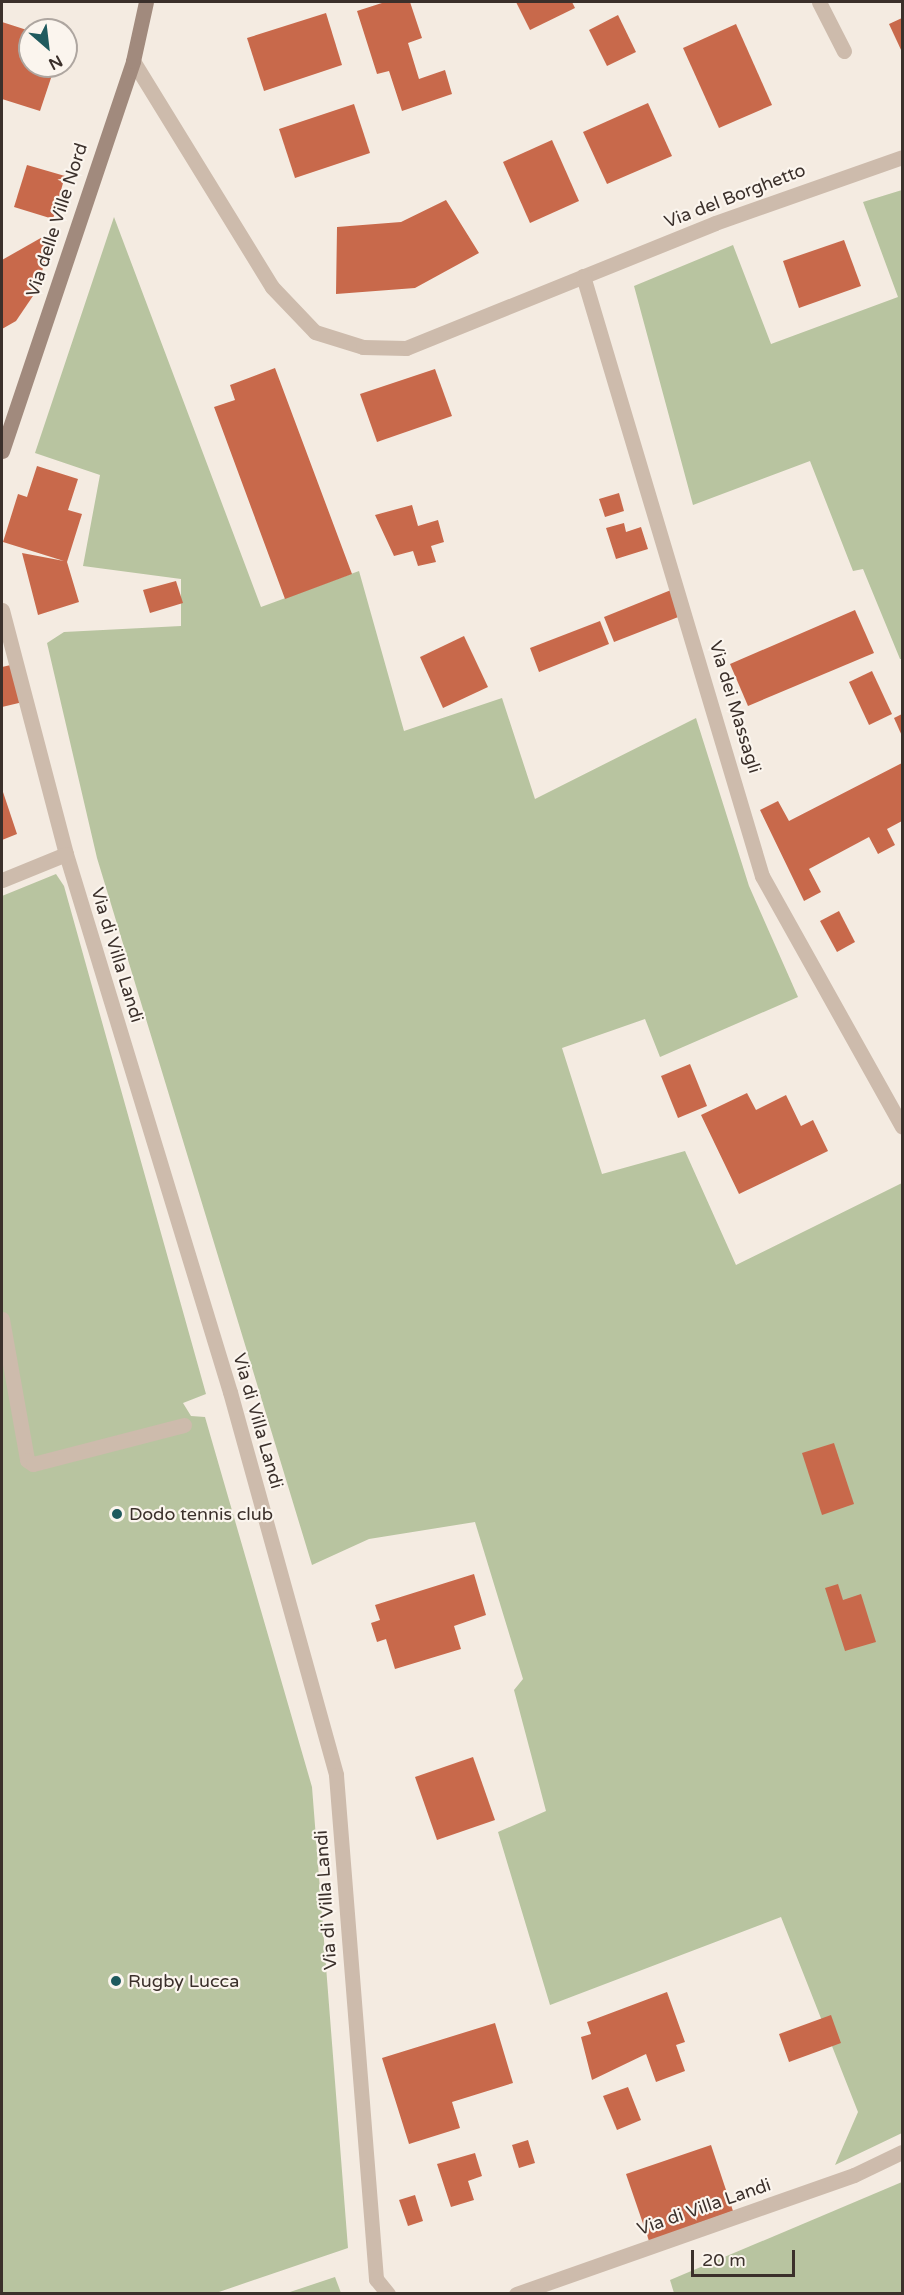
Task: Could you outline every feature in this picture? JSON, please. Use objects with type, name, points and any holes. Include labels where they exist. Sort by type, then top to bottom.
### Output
[{"type":"street","name":"Via delle Ville Nord","points":[[2,451],[133,61],[146,2]]},
{"type":"street","points":[[819,2],[844,51]]},
{"type":"street","name":"Via del Borghetto","points":[[133,61],[272,286],[315,332],[363,347],[406,348],[583,276],[903,157]]},
{"type":"street","name":"Via dei Massagli","points":[[583,276],[762,876],[903,1127]]},
{"type":"street","name":"Via di Villa Landi","points":[[2,610],[66,854],[230,1392],[336,1775],[376,2279],[388,2294]]},
{"type":"street","points":[[2,880],[66,854]]},
{"type":"street","points":[[2,1319],[27,1460],[33,1464],[184,1425]]},
{"type":"street","name":"Via di Villa Landi","points":[[516,2294],[854,2175],[903,2152]]},
{"type":"green space","points":[[902,190],[902,659],[900,659],[863,569],[853,571],[810,461],[693,505],[634,286],[733,245],[771,344],[898,297],[863,202]]},
{"type":"green space","points":[[114,217],[261,607],[359,571],[404,731],[502,698],[535,799],[696,718],[749,886],[798,997],[660,1057],[645,1019],[562,1048],[602,1174],[685,1151],[736,1265],[902,1183],[902,2133],[835,2165],[858,2112],[781,1917],[550,2005],[498,1832],[546,1811],[514,1690],[523,1679],[475,1522],[369,1539],[312,1565],[97,858],[47,643],[64,632],[181,626],[181,579],[83,566],[100,475],[35,453]]},
{"type":"green space","points":[[56,874],[64,886],[206,1394],[183,1403],[191,1416],[205,1417],[312,1787],[348,2248],[216,2293],[2,2294],[2,896]]},
{"type":"green space","points":[[902,2182],[902,2293],[674,2293],[670,2280]]},
{"type":"green space","points":[[335,2277],[341,2293],[287,2293]]},
{"type":"building","points":[[385,2],[410,2],[422,38],[408,43],[419,79],[445,70],[452,94],[402,111],[389,71],[377,74],[357,11]]},
{"type":"building","points":[[516,2],[572,2],[575,8],[530,30]]},
{"type":"building","points":[[326,13],[342,65],[264,91],[247,38]]},
{"type":"building","points":[[618,15],[636,52],[607,66],[589,30]]},
{"type":"building","points":[[902,18],[902,52],[889,24]]},
{"type":"building","points":[[2,22],[18,27],[18,78],[51,78],[40,111],[2,99]]},
{"type":"building","points":[[736,24],[772,105],[719,128],[683,48]]},
{"type":"building","points":[[648,103],[672,156],[607,184],[583,132]]},
{"type":"building","points":[[354,104],[370,153],[295,178],[279,129]]},
{"type":"building","points":[[552,140],[579,201],[530,223],[503,162]]},
{"type":"building","points":[[27,165],[65,176],[53,219],[14,207]]},
{"type":"building","points":[[446,200],[479,253],[415,288],[336,294],[337,227],[401,222]]},
{"type":"building","points":[[46,235],[51,239],[37,290],[16,321],[2,329],[2,260]]},
{"type":"building","points":[[844,240],[861,286],[799,308],[783,261]]},
{"type":"building","points":[[275,368],[352,574],[285,599],[214,407],[235,400],[230,385]]},
{"type":"building","points":[[435,369],[452,416],[377,442],[360,394]]},
{"type":"building","points":[[37,466],[78,479],[68,510],[82,514],[67,562],[79,602],[38,615],[22,553],[64,561],[3,542],[18,494],[27,497]]},
{"type":"building","points":[[619,493],[624,511],[605,517],[599,499]]},
{"type":"building","points":[[412,505],[418,526],[438,520],[444,542],[431,546],[436,562],[418,566],[413,551],[394,556],[375,515]]},
{"type":"building","points":[[624,523],[626,532],[641,527],[648,549],[616,559],[606,528]]},
{"type":"building","points":[[176,581],[183,603],[150,613],[143,590]]},
{"type":"building","points":[[676,588],[686,614],[614,642],[604,617]]},
{"type":"building","points":[[855,610],[874,653],[748,706],[730,664]]},
{"type":"building","points":[[600,621],[609,644],[539,672],[530,648]]},
{"type":"building","points":[[464,636],[488,687],[443,708],[420,657]]},
{"type":"building","points":[[15,664],[23,702],[2,707],[2,667]]},
{"type":"building","points":[[872,671],[892,714],[869,725],[849,682]]},
{"type":"building","points":[[902,714],[902,736],[894,718]]},
{"type":"building","points":[[902,763],[902,821],[887,829],[895,845],[878,854],[869,837],[809,869],[821,892],[804,901],[760,810],[778,801],[789,821]]},
{"type":"building","points":[[2,789],[17,834],[2,840]]},
{"type":"building","points":[[839,911],[855,942],[837,952],[820,921]]},
{"type":"building","points":[[690,1064],[707,1106],[678,1118],[661,1076]]},
{"type":"building","points":[[747,1093],[756,1110],[786,1095],[801,1126],[813,1120],[828,1151],[739,1194],[701,1115]]},
{"type":"building","points":[[834,1443],[854,1504],[822,1515],[802,1453]]},
{"type":"building","points":[[474,1574],[486,1615],[454,1626],[461,1649],[395,1669],[386,1639],[377,1642],[371,1623],[380,1620],[375,1605]]},
{"type":"building","points":[[838,1584],[843,1600],[861,1594],[876,1642],[845,1651],[825,1588]]},
{"type":"building","points":[[473,1757],[495,1820],[437,1840],[415,1777]]},
{"type":"building","points":[[667,1992],[685,2042],[676,2045],[685,2071],[656,2082],[646,2054],[592,2080],[581,2037],[591,2034],[587,2022]]},
{"type":"building","points":[[831,2015],[841,2043],[789,2062],[779,2034]]},
{"type":"building","points":[[495,2023],[513,2083],[452,2102],[460,2128],[409,2144],[382,2058]]},
{"type":"building","points":[[628,2087],[641,2120],[617,2130],[603,2096]]},
{"type":"building","points":[[528,2140],[535,2163],[519,2168],[512,2145]]},
{"type":"building","points":[[711,2145],[733,2211],[649,2241],[626,2174]]},
{"type":"building","points":[[475,2153],[482,2176],[468,2181],[474,2200],[451,2207],[437,2164]]},
{"type":"building","points":[[415,2195],[423,2221],[408,2226],[399,2200]]},
{"type":"place","name":"Dodo tennis club","points":[[117,1514]]},
{"type":"place","name":"Rugby Lucca","points":[[116,1981]]}]
